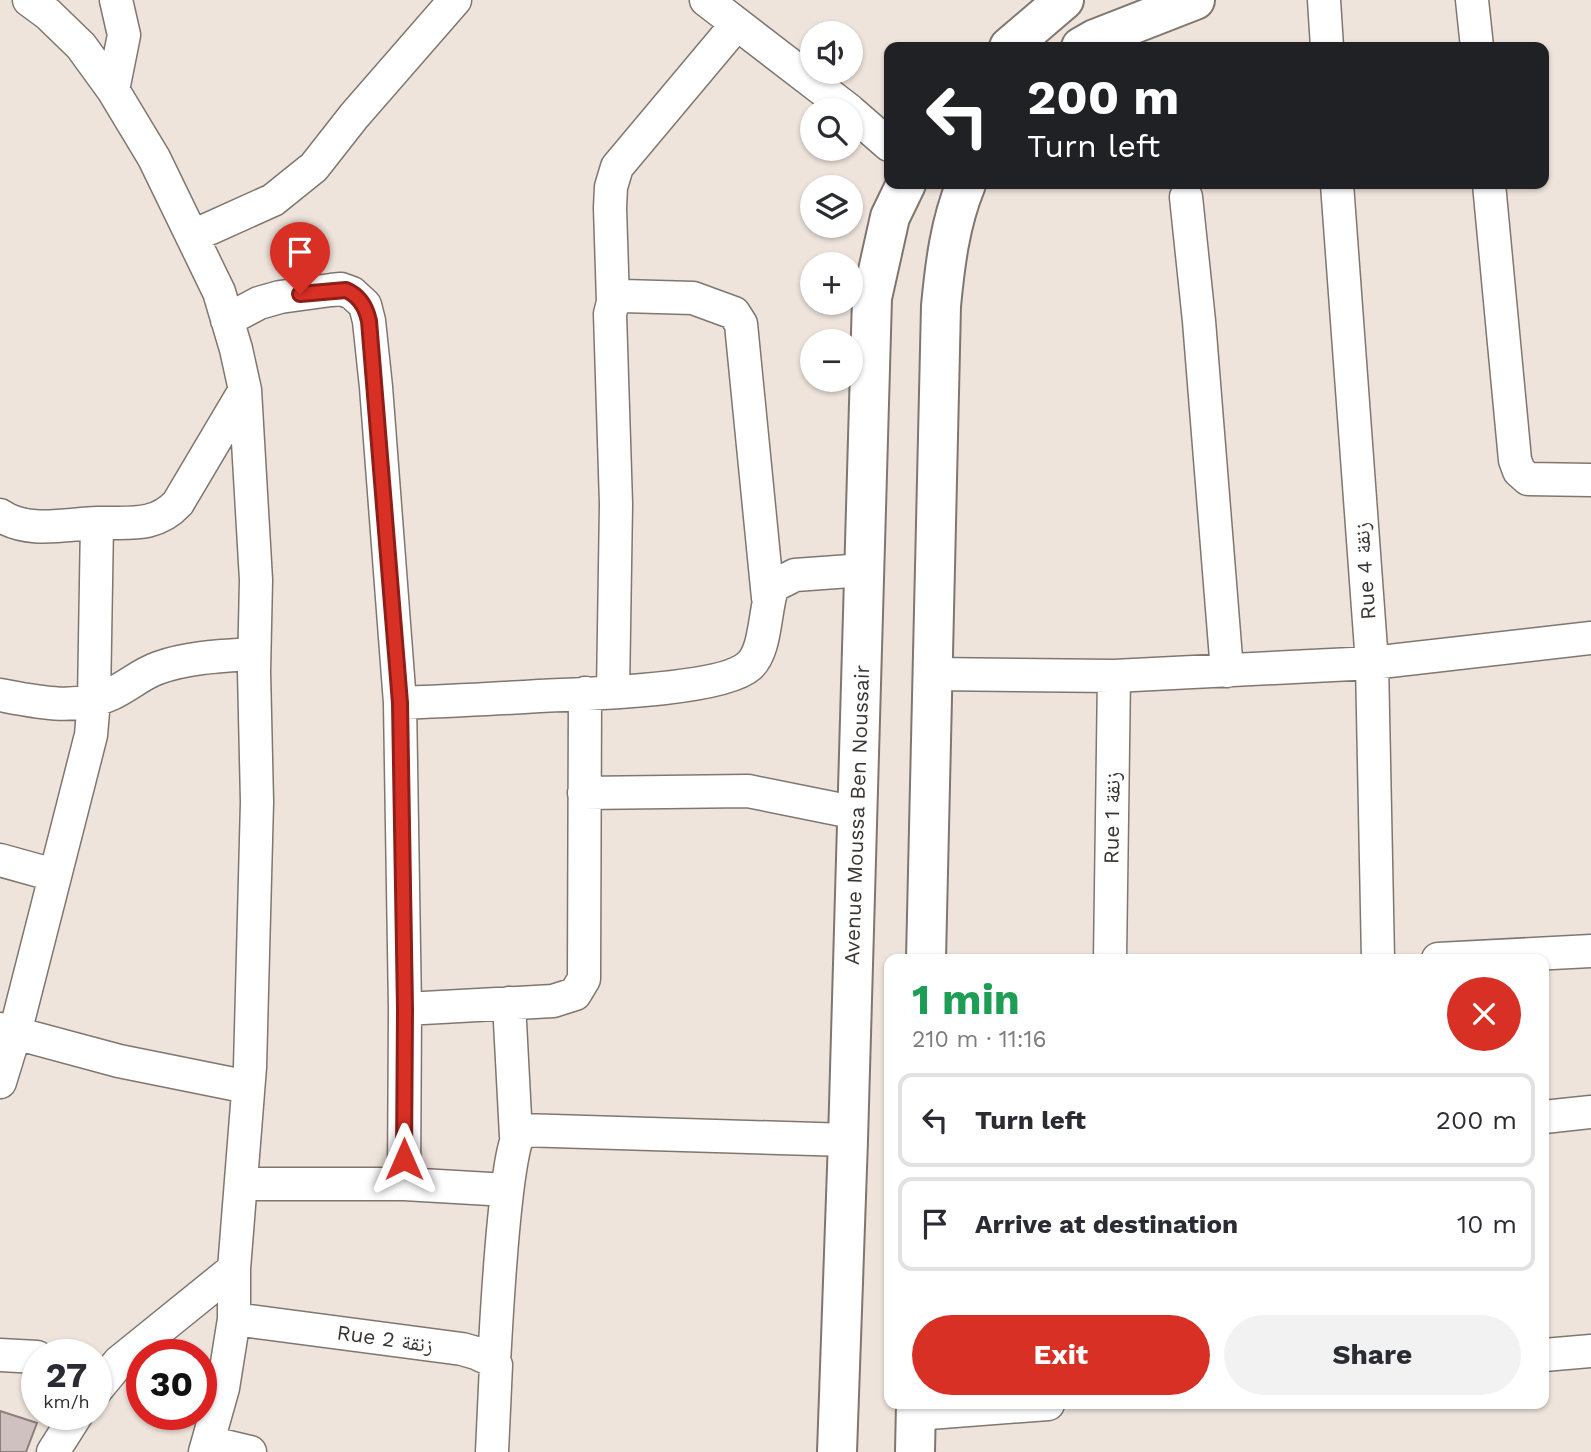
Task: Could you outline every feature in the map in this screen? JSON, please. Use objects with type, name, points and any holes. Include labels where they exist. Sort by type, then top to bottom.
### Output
[{"type":"street","points":[[29,0],[48,14],[81,46],[113,90],[154,158],[219,292],[245,390],[256,580],[254,654],[257,802],[248,1087],[234,1269],[234,1319],[223,1388],[206,1447],[250,1452]]},
{"type":"street","points":[[113,90],[124,34],[116,0]]},
{"type":"street","points":[[706,0],[835,98]]},
{"type":"street","points":[[1015,42],[1064,0]]},
{"type":"street","points":[[1324,0],[1327,42]]},
{"type":"street","points":[[1472,0],[1476,42]]},
{"type":"street","points":[[1090,42],[1185,1]]},
{"type":"street","points":[[192,236],[273,200],[314,167],[448,3]]},
{"type":"street","points":[[405,1009],[553,1001],[575,994],[584,979],[584,793],[599,693],[616,504],[610,314],[613,302],[611,187],[617,167],[736,24]]},
{"type":"street","points":[[863,122],[884,141]]},
{"type":"street","name":"Avenue Moussa Ben Noussair","points":[[837,1452],[872,298],[890,217],[904,189]]},
{"type":"street","points":[[926,954],[941,306],[946,255],[957,206],[964,189]]},
{"type":"street","name":"Rue 4 زنقة","points":[[1337,189],[1372,663],[1378,954]]},
{"type":"street","points":[[1489,189],[1515,460],[1519,471],[1528,479],[1591,480]]},
{"type":"street","points":[[1186,197],[1199,321],[1227,671]]},
{"type":"street","points":[[227,320],[259,303],[341,289],[352,293],[365,305],[369,321],[400,703],[405,1009],[404,1184]]},
{"type":"street","points":[[613,302],[623,296],[693,298],[734,313],[741,324],[768,598]]},
{"type":"street","points":[[0,515],[12,523],[27,526],[154,521],[167,514],[178,503],[245,390]]},
{"type":"street","points":[[0,1082],[7,1031],[54,875],[91,735],[97,523]]},
{"type":"street","points":[[400,703],[673,687],[737,673],[747,667],[759,650],[768,598],[773,586],[795,575],[864,570]]},
{"type":"street","points":[[933,674],[1114,676],[1227,671],[1372,663],[1591,638]]},
{"type":"street","points":[[0,695],[40,703],[69,704],[94,700],[112,694],[146,672],[160,667],[208,657],[254,654]]},
{"type":"street","name":"Rue 1 زنقة","points":[[1110,954],[1114,676]]},
{"type":"street","points":[[584,793],[748,791],[857,813]]},
{"type":"street","points":[[0,860],[54,875]]},
{"type":"street","points":[[1534,954],[1591,951]]},
{"type":"street","points":[[492,1452],[496,1401],[494,1363],[508,1191],[516,1136],[509,1003]]},
{"type":"street","points":[[7,1031],[119,1061],[248,1087]]},
{"type":"street","points":[[1549,1116],[1591,1112]]},
{"type":"street","points":[[516,1136],[521,1130],[848,1140]]},
{"type":"street","points":[[241,1184],[404,1184],[508,1191]]},
{"type":"street","points":[[112,1358],[234,1269]]},
{"type":"street","name":"Rue 2 زنقة","points":[[234,1319],[462,1349],[494,1363]]},
{"type":"street","points":[[1549,1355],[1591,1352]]},
{"type":"street","points":[[0,1355],[21,1356]]},
{"type":"street","points":[[915,1452],[916,1409]]},
{"type":"street","points":[[52,1452],[66,1430]]},
{"type":"building","points":[[0,1411],[21,1418],[21,1430],[34,1430],[26,1452],[0,1452]]},
{"type":"route","points":[[300,294],[346,290],[365,305],[369,321],[400,703],[405,1009],[404,1159]]}]
